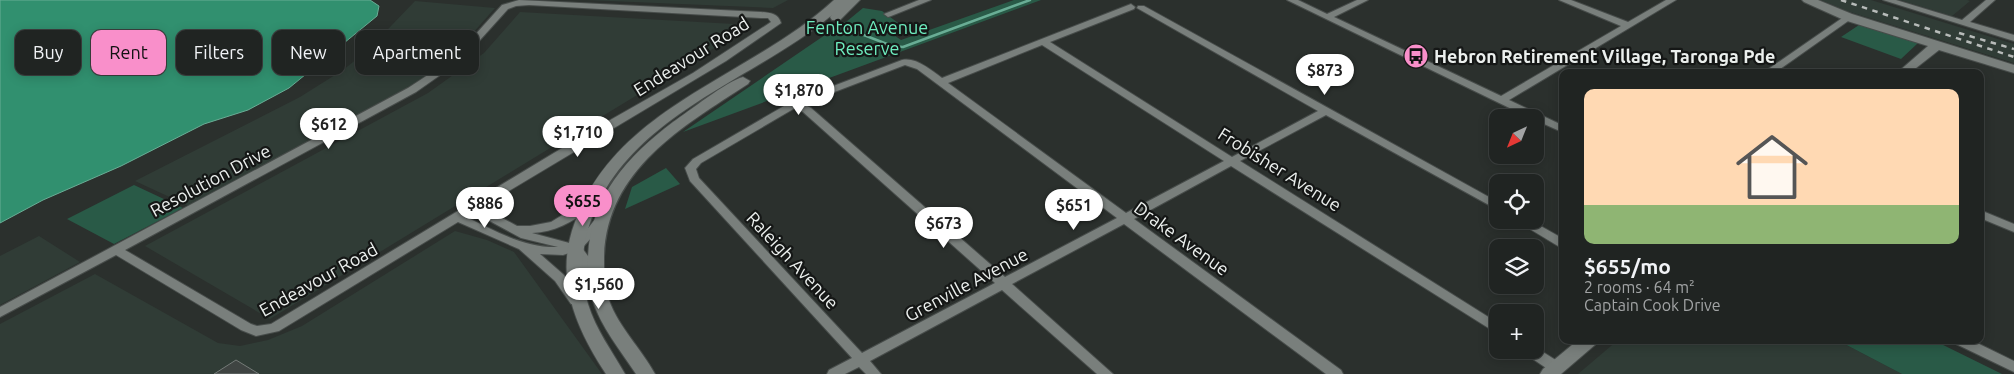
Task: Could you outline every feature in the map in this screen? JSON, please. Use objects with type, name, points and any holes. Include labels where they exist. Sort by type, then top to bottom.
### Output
[{"type":"main road","points":[[616,374],[594,337],[580,307],[574,269],[575,248],[586,206],[596,189],[608,172],[639,140],[684,107],[814,23],[841,0]]},
{"type":"main road","points":[[646,374],[610,320],[600,298],[595,256],[600,221],[606,202],[639,158],[660,139],[683,121],[827,25],[854,0]]},
{"type":"main road","points":[[1808,0],[1848,17],[2014,69]]},
{"type":"main road","points":[[1908,69],[1938,44]]},
{"type":"main road","points":[[1553,371],[1585,344]]},
{"type":"street","points":[[888,14],[927,0]]},
{"type":"street","points":[[1290,0],[1559,128]]},
{"type":"street","points":[[1326,17],[1364,0]]},
{"type":"street","points":[[1563,0],[1627,25]]},
{"type":"street","points":[[1501,100],[1672,0]]},
{"type":"street","points":[[1887,0],[2014,38]]},
{"type":"street","points":[[1964,23],[1991,0]]},
{"type":"street","name":"Endeavour Road","points":[[116,250],[256,331],[274,328],[458,218],[567,150],[653,101],[776,23],[775,19],[770,16],[529,2],[514,3]]},
{"type":"street","name":"Resolution Drive","points":[[0,313],[412,90],[468,48],[505,7],[514,3]]},
{"type":"street","points":[[941,82],[1137,4],[1489,202]]},
{"type":"street","points":[[1774,69],[1848,17]]},
{"type":"street","name":"Frobisher Avenue","points":[[1042,41],[1489,324]]},
{"type":"street","name":"Drake Avenue","points":[[795,104],[899,63],[908,62],[920,67],[1336,374]]},
{"type":"street","points":[[795,104],[807,110],[1106,374]]},
{"type":"street","name":"Raleigh Avenue","points":[[795,104],[697,161],[690,168],[694,179],[874,374]]},
{"type":"street","name":"Grenville Avenue","points":[[834,374],[1326,111]]},
{"type":"street","points":[[508,227],[538,230],[549,228],[569,218],[586,206]]},
{"type":"street","points":[[474,208],[526,235],[575,248],[582,256],[600,298]]},
{"type":"street","points":[[1984,216],[2014,228]]},
{"type":"street","points":[[458,218],[515,243],[547,251],[565,251],[575,248],[585,240],[600,221]]},
{"type":"street","points":[[1537,229],[1559,241]]},
{"type":"street","points":[[515,243],[551,269],[568,287],[580,307]]},
{"type":"street","points":[[1968,344],[2014,367]]},
{"type":"street","points":[[1539,359],[1553,371]]},
{"type":"shaded area","points":[[0,0],[370,0],[379,6],[377,16],[360,30],[355,30],[355,34],[345,42],[345,30],[272,30],[272,75],[305,75],[289,88],[248,110],[204,124],[121,166],[43,200],[0,223]]},
{"type":"shaded area","points":[[586,0],[788,0],[773,8]]},
{"type":"shaded area","points":[[1821,0],[1871,0],[2014,44],[2014,63],[1847,11]]},
{"type":"shaded area","points":[[1900,0],[1967,0],[1970,1],[1952,16]]},
{"type":"shaded area","points":[[415,1],[495,8],[476,30],[387,30]]},
{"type":"shaded area","points":[[520,12],[752,25],[270,319],[145,246],[428,93],[453,75],[479,75],[479,57]]},
{"type":"shaded area","points":[[355,60],[355,75],[426,75],[414,84],[189,206],[135,181],[300,97],[335,75],[345,75],[345,68]]},
{"type":"shaded area","points":[[455,231],[487,240],[514,252],[602,374],[0,374],[0,324],[95,274],[218,343],[240,346],[268,340],[302,326]]},
{"type":"shaded area","points":[[39,236],[80,262],[0,305],[0,256]]},
{"type":"shaded area","points":[[1613,344],[1845,344],[1902,374],[1578,374]]},
{"type":"green space","name":"Fenton Avenue Reserve","points":[[1014,0],[1041,0],[683,132],[846,22],[863,8],[882,11],[905,28],[891,33],[901,40]]},
{"type":"green space","points":[[1859,25],[1918,43],[1901,59],[1841,37]]},
{"type":"green space","points":[[666,168],[680,184],[625,209],[632,187]]},
{"type":"green space","points":[[134,185],[183,208],[114,244],[67,219]]},
{"type":"green space","points":[[1845,344],[1941,344],[2002,374],[1902,374]]},
{"type":"building","points":[[236,360],[259,374],[214,374]]},
{"type":"waterway","points":[[846,28],[892,46],[903,47],[1030,0]]},
{"type":"railway","points":[[1841,0],[2014,57]]},
{"type":"railway","points":[[1959,33],[2014,49]]},
{"type":"place","name":"Hebron Retirement Village, Taronga Pde","points":[[1416,56]]}]
